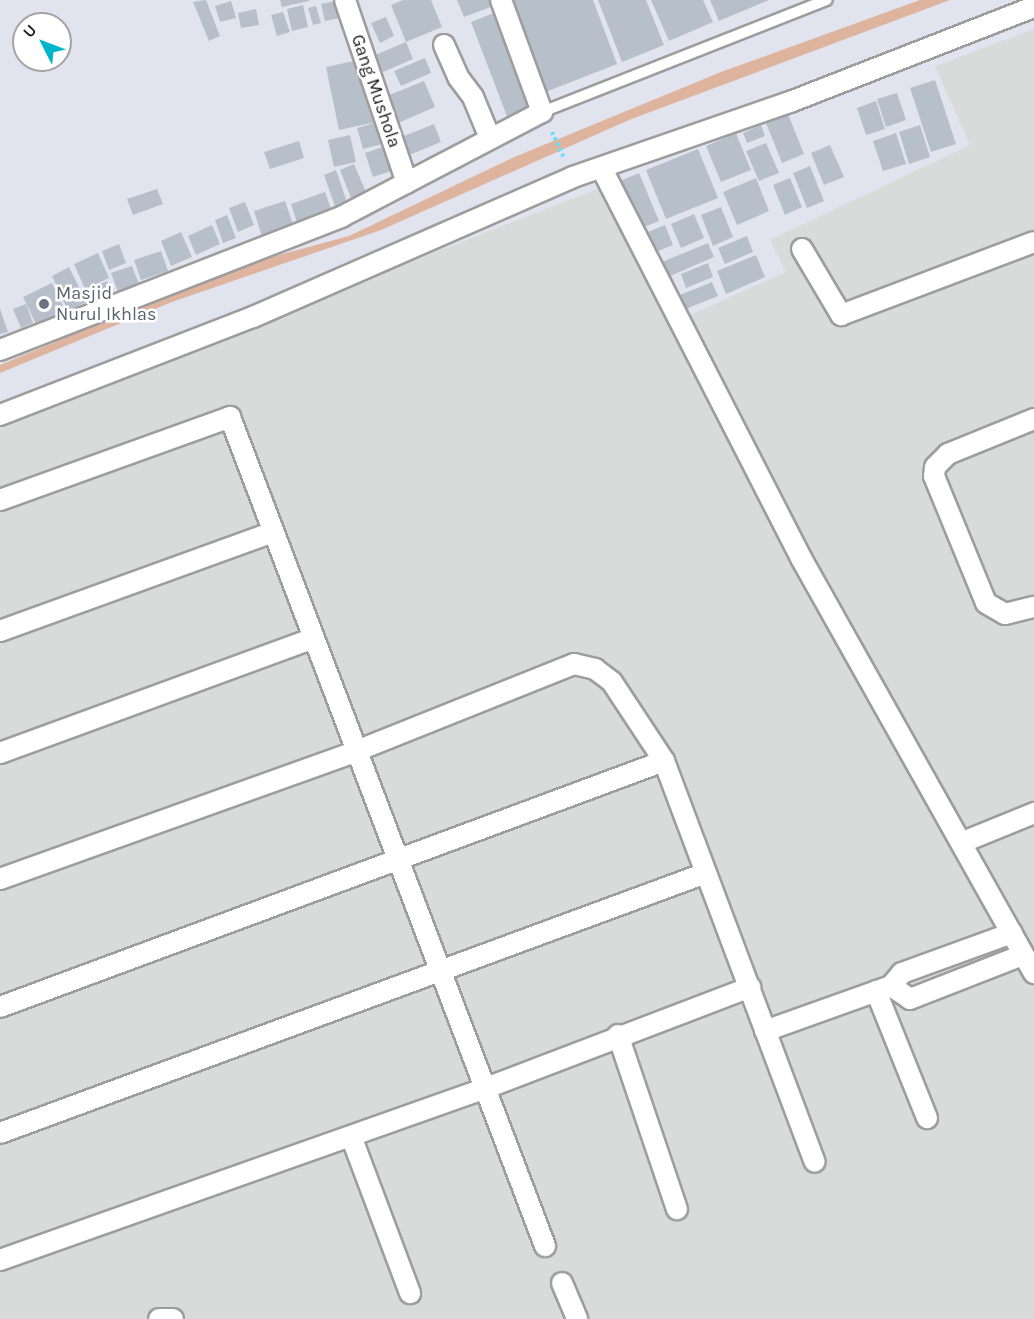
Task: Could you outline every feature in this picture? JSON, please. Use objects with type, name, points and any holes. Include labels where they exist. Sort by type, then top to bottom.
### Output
[{"type":"street","name":"Gang Mushola","points":[[345,0],[407,183]]},
{"type":"street","points":[[0,350],[343,216],[542,112],[501,0]]},
{"type":"street","points":[[0,415],[164,354],[573,177],[602,169],[1034,7]]},
{"type":"street","points":[[444,45],[490,138]]},
{"type":"street","points":[[602,169],[801,558],[963,842],[1034,973]]},
{"type":"street","points":[[802,249],[841,315],[1034,242]]},
{"type":"street","points":[[0,500],[230,417],[354,752],[486,1088],[545,1246]]},
{"type":"street","points":[[1034,419],[948,454],[935,467],[934,476],[986,603],[1005,614],[1034,607]]},
{"type":"street","points":[[0,632],[274,532]]},
{"type":"street","points":[[0,753],[312,639]]},
{"type":"street","points":[[0,879],[354,752],[574,664],[594,669],[612,682],[664,761],[815,1162]]},
{"type":"street","points":[[0,1007],[664,761]]},
{"type":"street","points":[[963,842],[1034,813]]},
{"type":"street","points":[[0,1133],[706,873]]},
{"type":"street","points":[[765,1031],[883,988],[902,973],[1012,933]]},
{"type":"street","points":[[883,988],[910,999],[1023,955]]},
{"type":"street","points":[[0,1260],[486,1088],[618,1035],[750,987]]},
{"type":"street","points":[[883,988],[927,1118]]},
{"type":"street","points":[[618,1035],[676,1209]]},
{"type":"street","points":[[351,1136],[410,1293]]},
{"type":"street","points":[[562,1283],[577,1319]]},
{"type":"street","points":[[159,1319],[173,1319]]},
{"type":"lane","points":[[542,112],[827,0]]},
{"type":"path","points":[[551,130],[566,161]]},
{"type":"shaded area","points":[[920,0],[950,0],[629,120],[381,230],[172,302],[0,373],[0,365],[235,267],[349,236],[512,158],[721,72]]},
{"type":"shaded area","points":[[1034,29],[1034,1319],[0,1319],[0,422],[605,186],[670,324],[786,272],[770,240],[970,145],[935,66]]},
{"type":"building","points":[[206,0],[220,36],[209,41],[193,2]]},
{"type":"building","points":[[280,0],[309,0],[309,1],[282,7]]},
{"type":"building","points":[[403,0],[431,0],[442,27],[406,42],[391,5]]},
{"type":"building","points":[[457,0],[495,0],[496,5],[464,17]]},
{"type":"building","points":[[508,0],[593,0],[617,64],[543,93]]},
{"type":"building","points":[[598,0],[646,0],[664,45],[622,62]]},
{"type":"building","points":[[651,0],[703,0],[713,22],[669,41]]},
{"type":"building","points":[[710,0],[769,0],[719,21]]},
{"type":"building","points":[[231,1],[236,18],[220,22],[215,6]]},
{"type":"building","points":[[335,1],[340,18],[325,21],[321,4]]},
{"type":"building","points":[[303,5],[308,27],[292,31],[287,9]]},
{"type":"building","points":[[316,6],[321,23],[313,25],[308,8]]},
{"type":"building","points":[[256,9],[259,25],[241,28],[238,13]]},
{"type":"building","points":[[499,11],[536,108],[508,119],[471,22]]},
{"type":"building","points":[[283,12],[290,32],[277,36],[271,15]]},
{"type":"building","points":[[386,17],[394,36],[380,43],[371,23]]},
{"type":"building","points":[[406,42],[413,59],[383,72],[375,55]]},
{"type":"building","points":[[425,58],[431,73],[401,86],[394,71]]},
{"type":"building","points":[[363,59],[376,122],[339,130],[326,67]]},
{"type":"building","points":[[935,80],[956,144],[931,152],[910,88]]},
{"type":"building","points":[[424,81],[435,107],[398,123],[387,96]]},
{"type":"building","points":[[897,93],[906,120],[886,127],[877,99]]},
{"type":"building","points":[[876,101],[885,129],[866,135],[857,108]]},
{"type":"building","points":[[788,114],[804,154],[782,163],[766,123]]},
{"type":"building","points":[[384,120],[390,142],[363,149],[357,128]]},
{"type":"building","points":[[434,124],[441,142],[407,156],[399,138]]},
{"type":"building","points":[[761,125],[765,136],[747,143],[743,133]]},
{"type":"building","points":[[920,125],[930,157],[909,164],[899,132]]},
{"type":"building","points":[[736,133],[751,170],[721,182],[706,146]]},
{"type":"building","points":[[896,133],[906,164],[883,171],[873,141]]},
{"type":"building","points":[[350,135],[356,162],[334,167],[328,140]]},
{"type":"building","points":[[299,141],[304,158],[270,169],[264,152]]},
{"type":"building","points":[[766,143],[779,173],[759,181],[746,151]]},
{"type":"building","points":[[391,144],[400,168],[373,177],[365,153]]},
{"type":"building","points":[[830,145],[844,177],[824,185],[811,153]]},
{"type":"building","points":[[698,149],[718,198],[666,219],[646,170]]},
{"type":"building","points":[[354,164],[366,192],[351,198],[340,170]]},
{"type":"building","points":[[810,166],[824,201],[807,208],[793,173]]},
{"type":"building","points":[[336,170],[349,208],[337,212],[324,175]]},
{"type":"building","points":[[639,173],[659,221],[639,229],[620,181]]},
{"type":"building","points":[[756,178],[769,211],[737,225],[723,192]]},
{"type":"building","points":[[790,178],[802,207],[785,215],[773,185]]},
{"type":"building","points":[[157,189],[163,204],[133,215],[127,199]]},
{"type":"building","points":[[325,192],[334,217],[299,229],[291,204]]},
{"type":"building","points":[[285,201],[295,230],[263,240],[254,211]]},
{"type":"building","points":[[245,202],[254,225],[238,232],[229,208]]},
{"type":"building","points":[[721,207],[733,237],[713,246],[701,215]]},
{"type":"building","points":[[694,214],[704,238],[681,248],[671,224]]},
{"type":"building","points":[[227,215],[236,238],[223,243],[215,220]]},
{"type":"building","points":[[212,225],[220,244],[196,255],[188,236]]},
{"type":"building","points":[[665,225],[673,245],[651,254],[643,234]]},
{"type":"building","points":[[181,232],[192,257],[171,266],[161,241]]},
{"type":"building","points":[[747,236],[753,252],[725,264],[718,248]]},
{"type":"building","points":[[708,243],[714,257],[668,277],[662,262]]},
{"type":"building","points":[[119,244],[126,263],[109,270],[102,251]]},
{"type":"building","points":[[161,251],[168,271],[141,280],[134,260]]},
{"type":"building","points":[[98,253],[109,278],[85,289],[74,264]]},
{"type":"building","points":[[756,255],[765,277],[726,294],[717,271]]},
{"type":"building","points":[[708,263],[713,277],[686,288],[681,274]]},
{"type":"building","points":[[132,266],[139,284],[118,292],[111,273]]},
{"type":"building","points":[[69,267],[86,302],[68,311],[52,276]]},
{"type":"building","points":[[107,281],[113,294],[93,303],[88,290]]},
{"type":"building","points":[[712,282],[718,296],[681,311],[675,297]]},
{"type":"building","name":"Masjid Nurul Ikhlas","points":[[52,283],[66,312],[37,326],[23,297]]},
{"type":"building","points":[[26,304],[33,323],[21,328],[13,309]]},
{"type":"building","points":[[0,309],[8,332],[0,334]]},
{"type":"place","name":"Masjid Nurul Ikhlas","points":[[44,304]]}]
